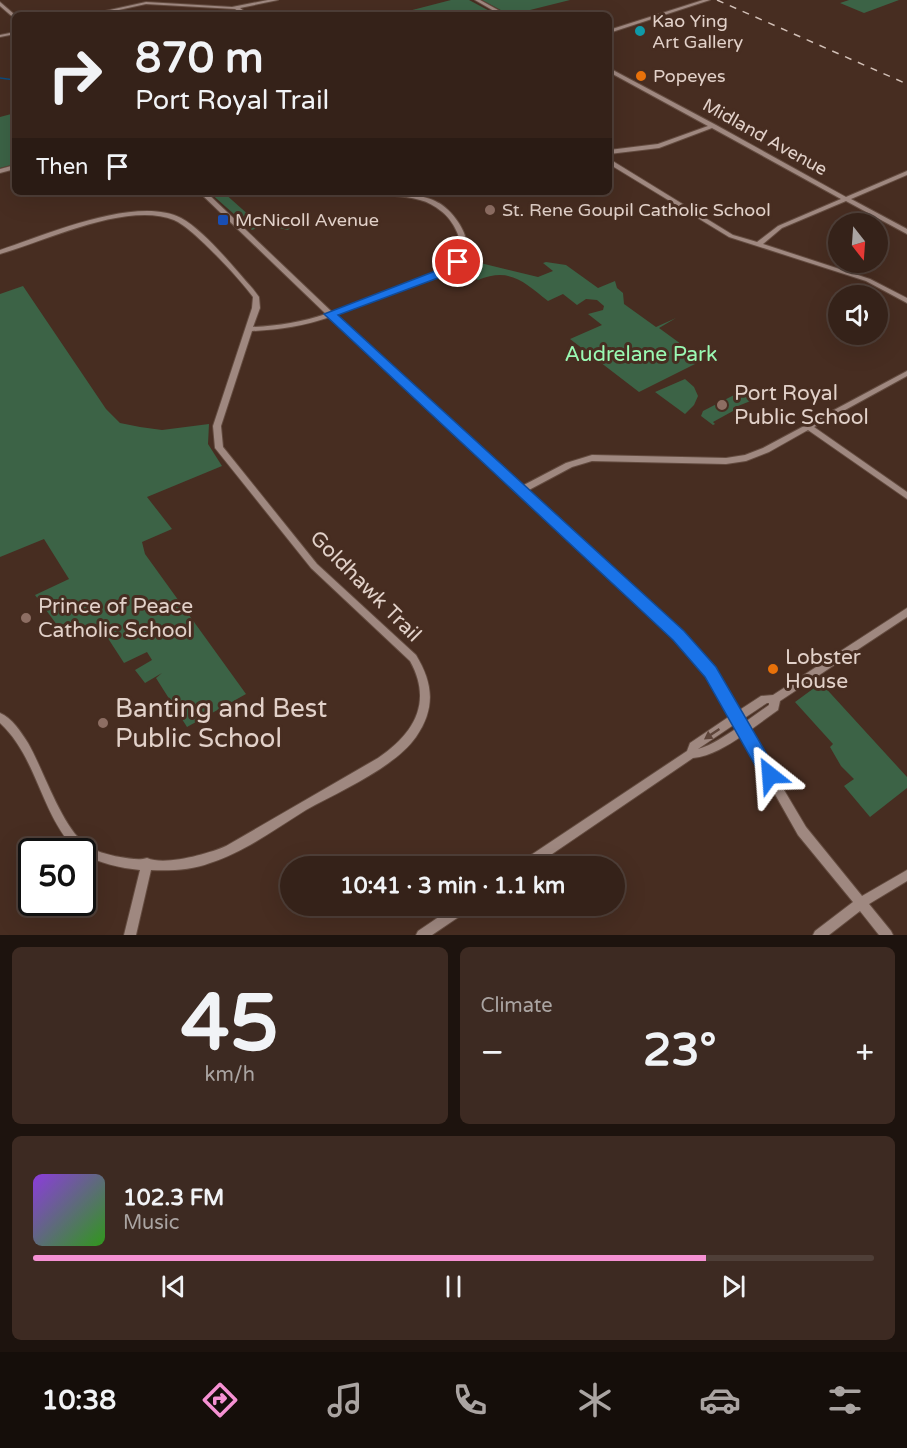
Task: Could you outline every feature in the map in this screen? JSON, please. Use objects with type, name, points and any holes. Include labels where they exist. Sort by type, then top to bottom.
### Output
[{"type":"street","points":[[103,12],[146,3],[237,8],[276,0]]},
{"type":"street","points":[[477,0],[500,12]]},
{"type":"street","points":[[612,31],[708,0]]},
{"type":"street","points":[[0,3],[12,15]]},
{"type":"street","points":[[237,8],[243,12]]},
{"type":"street","name":"Midland Avenue","points":[[612,72],[907,232]]},
{"type":"street","points":[[612,152],[659,146],[714,126]]},
{"type":"street","points":[[612,162],[731,236],[868,280],[907,301]]},
{"type":"street","points":[[759,244],[777,228],[907,173]]},
{"type":"street","points":[[205,195],[330,314],[679,635],[710,672],[802,831],[887,935]]},
{"type":"street","points":[[249,329],[287,328],[442,272],[458,262],[465,250],[453,215],[442,206],[423,199],[389,195]]},
{"type":"street","name":"Goldhawk Trail","points":[[0,252],[124,214],[151,212],[172,216],[183,222],[254,293],[256,308],[217,426],[219,448],[314,566],[413,658],[424,682],[424,709],[412,734],[389,756],[224,852],[185,864],[106,860],[78,845],[66,830],[21,741],[0,717]]},
{"type":"street","points":[[522,490],[576,462],[592,458],[741,459],[766,450],[907,373]]},
{"type":"street","points":[[809,427],[907,495]]},
{"type":"street","points":[[539,856],[691,754],[702,755],[741,722],[774,707],[775,699],[907,612]]},
{"type":"street","points":[[130,935],[147,863]]},
{"type":"street","points":[[819,935],[861,903],[907,875]]},
{"type":"street","points":[[422,935],[450,916]]},
{"type":"green space","points":[[451,0],[469,0],[491,12],[405,12]]},
{"type":"green space","points":[[482,0],[570,0],[522,12],[504,12]]},
{"type":"green space","points":[[849,0],[899,0],[864,13],[840,3]]},
{"type":"green space","points":[[12,114],[12,165],[0,168],[0,117]]},
{"type":"green space","points":[[212,195],[226,195],[251,217],[293,225],[288,230],[265,225],[252,230]]},
{"type":"green space","name":"Audrelane Park","points":[[468,260],[538,277],[553,271],[543,263],[566,265],[598,288],[615,281],[617,288],[623,293],[624,304],[656,327],[676,318],[659,328],[703,360],[639,392],[570,339],[602,325],[588,314],[603,310],[604,306],[597,300],[586,299],[577,305],[563,294],[548,301],[516,278],[499,275],[478,280],[459,269]]},
{"type":"green space","points":[[23,286],[106,409],[120,423],[162,430],[209,424],[208,444],[222,466],[147,497],[172,529],[142,542],[145,554],[246,694],[187,727],[156,678],[162,673],[145,683],[135,670],[152,660],[147,652],[124,663],[100,626],[68,640],[35,595],[69,579],[44,539],[0,557],[0,294]]},
{"type":"green space","points":[[685,379],[694,387],[698,396],[694,405],[685,414],[655,392]]},
{"type":"green space","points":[[748,391],[758,398],[733,408],[733,411],[713,422],[715,424],[713,425],[701,416],[703,411],[736,394]]},
{"type":"green space","points":[[821,683],[907,777],[907,788],[870,817],[844,786],[854,779],[841,766],[830,747],[833,744],[795,702]]},
{"type":"waterway","points":[[0,78],[12,80]]},
{"type":"railway","points":[[717,0],[907,84]]},
{"type":"place","name":"Kao Ying Art Gallery","points":[[640,31]]},
{"type":"place","name":"Popeyes","points":[[641,76]]},
{"type":"place","name":"St. Rene Goupil Catholic School","points":[[490,210]]},
{"type":"place","name":"McNicoll Avenue","points":[[223,220]]},
{"type":"place","name":"Port Royal Public School","points":[[722,405]]},
{"type":"place","name":"Prince of Peace Catholic School","points":[[26,618]]},
{"type":"place","name":"Lobster House","points":[[773,669]]},
{"type":"place","name":"Banting and Best Public School","points":[[103,723]]},
{"type":"route","points":[[458,262],[442,272],[330,314],[679,635],[710,672],[770,775]]}]
